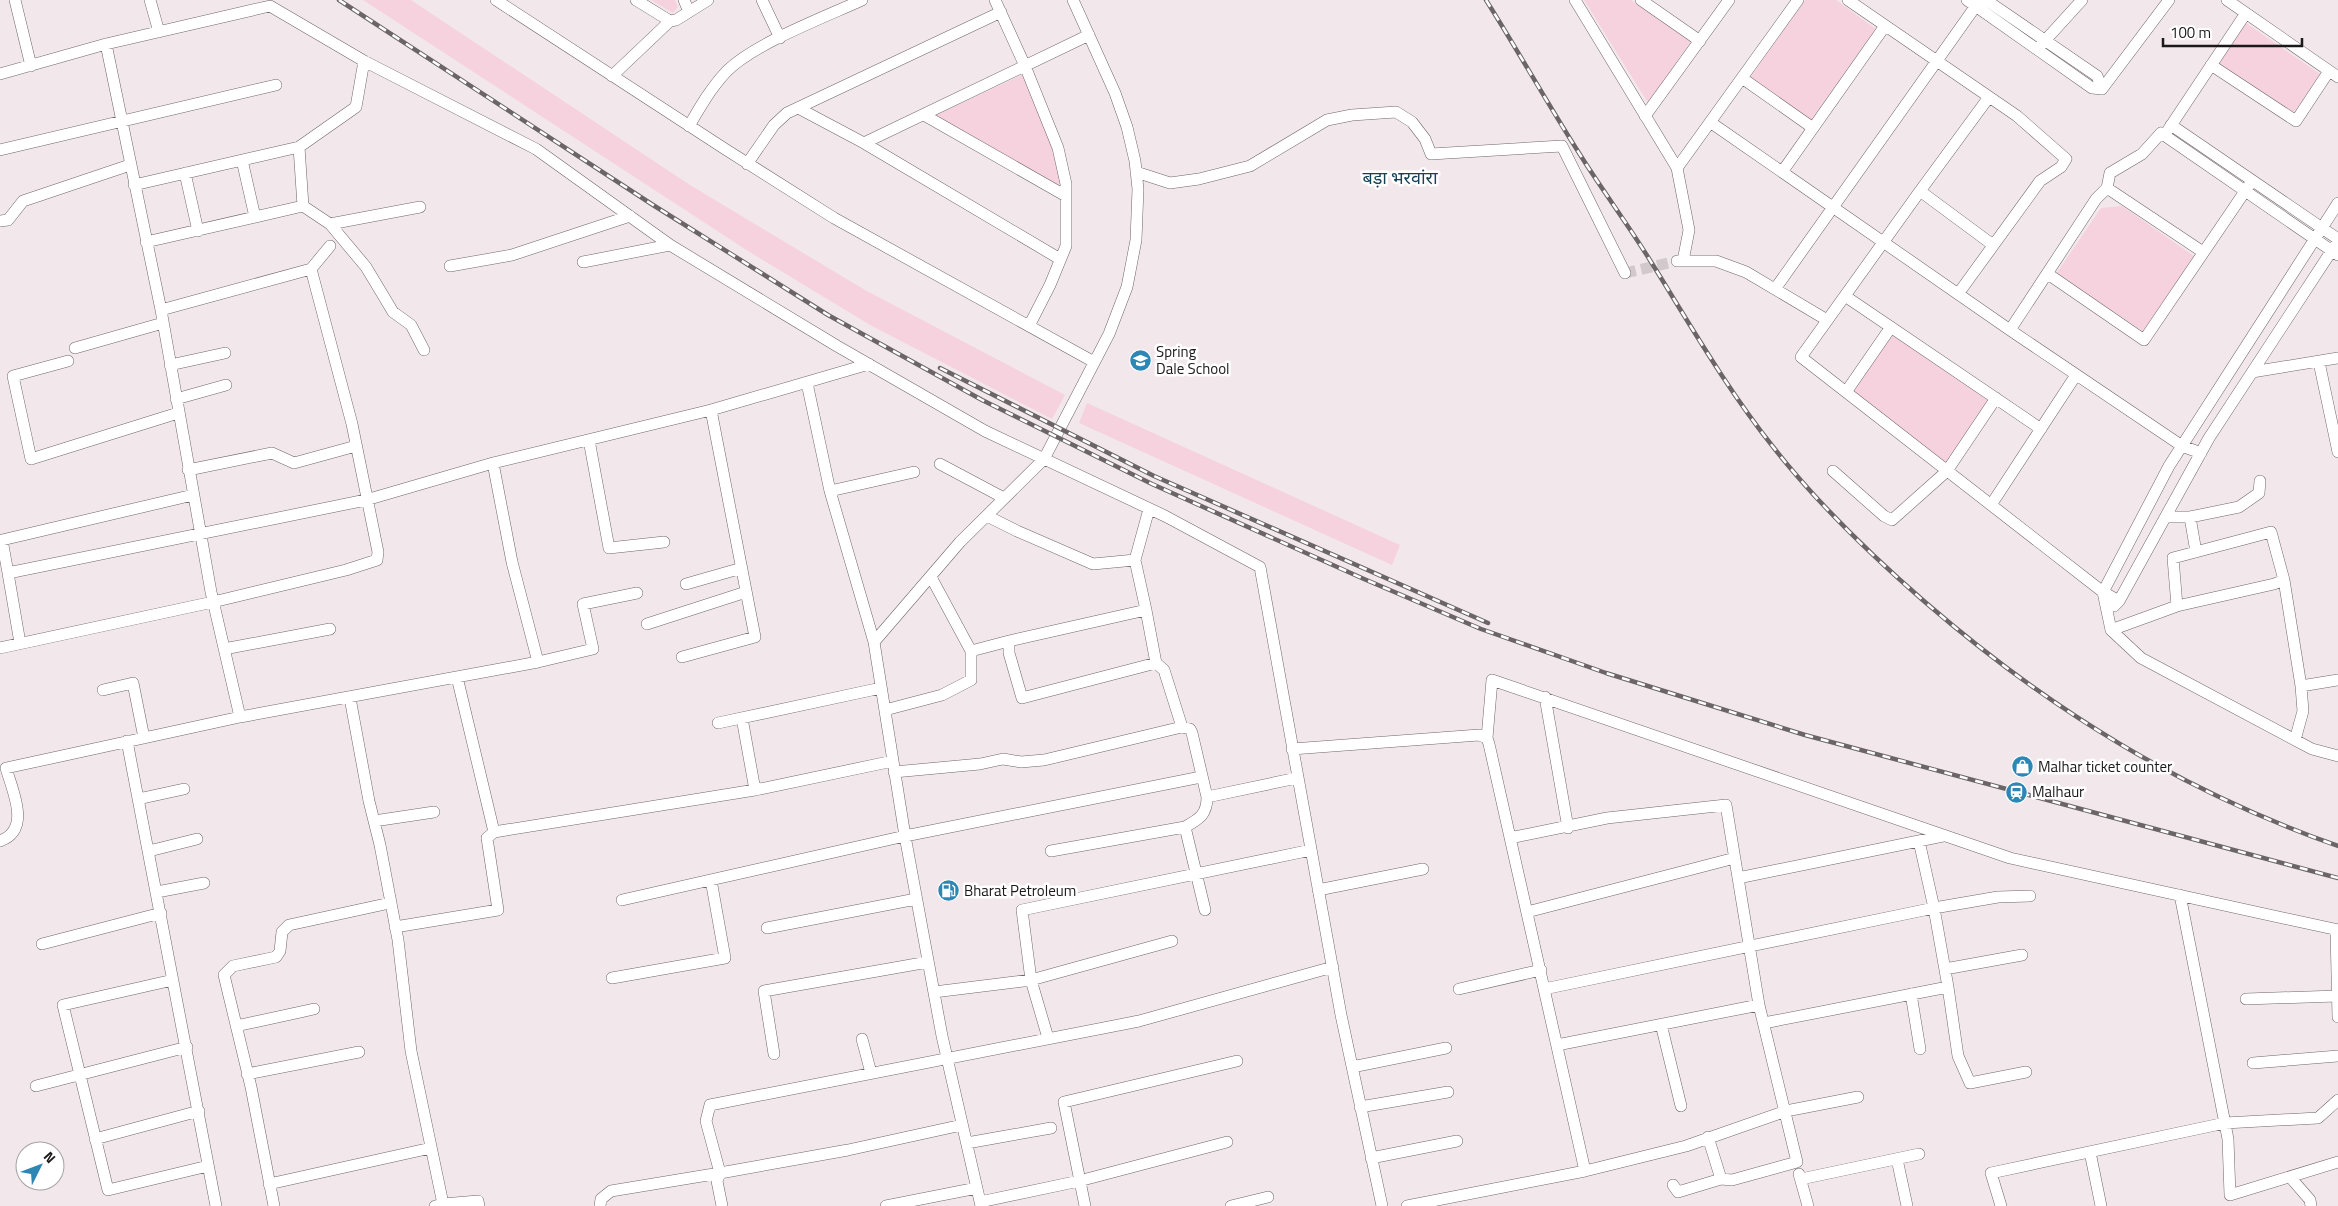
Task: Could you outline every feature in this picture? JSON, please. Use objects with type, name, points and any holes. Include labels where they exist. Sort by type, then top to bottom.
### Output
[{"type":"street","points":[[15,0],[31,66]]},
{"type":"street","points":[[150,0],[159,32]]},
{"type":"street","points":[[496,0],[747,164],[834,218],[1094,362]]},
{"type":"street","points":[[636,0],[670,21]]},
{"type":"street","points":[[684,0],[689,12]]},
{"type":"street","points":[[612,76],[670,21],[676,20],[708,0]]},
{"type":"street","points":[[762,0],[780,38]]},
{"type":"street","points":[[689,126],[710,92],[727,71],[754,51],[862,0]]},
{"type":"street","points":[[995,0],[1025,66],[1058,148],[1066,184],[1066,246],[1050,285],[1029,326]]},
{"type":"street","points":[[874,642],[960,542],[1044,459],[1108,334],[1128,287],[1136,240],[1138,189],[1136,172],[1127,127],[1115,93],[1073,0]]},
{"type":"street","points":[[1575,0],[1677,168],[1689,230],[1680,261],[1716,261],[1746,272],[1827,320]]},
{"type":"street","points":[[1641,0],[1700,41]]},
{"type":"street","points":[[1645,116],[1729,0]]},
{"type":"street","points":[[1677,168],[1798,0]]},
{"type":"street","points":[[1848,0],[2017,116],[2066,159],[2061,167],[2040,181],[1958,294]]},
{"type":"street","points":[[2042,44],[2082,0]]},
{"type":"street","points":[[1774,289],[1936,62],[1977,1],[2042,44],[2092,88],[2102,89],[2169,0]]},
{"type":"street","points":[[2212,64],[2296,121],[2334,74],[2227,0]]},
{"type":"street","points":[[0,74],[106,44],[270,6],[364,60],[536,149],[670,246],[985,431],[1149,509],[1260,567],[1318,890],[1360,1107],[1382,1206]]},
{"type":"street","points":[[747,164],[774,125],[787,113],[800,109],[1001,12]]},
{"type":"street","points":[[2010,330],[2096,198],[2107,188],[2110,173],[2142,154],[2165,131],[2246,13]]},
{"type":"street","points":[[1782,172],[1885,26]]},
{"type":"street","points":[[864,143],[1088,35]]},
{"type":"street","points":[[106,44],[163,323],[213,602],[240,717]]},
{"type":"street","points":[[134,185],[299,147],[356,107],[364,60]]},
{"type":"street","points":[[1742,78],[1813,128]]},
{"type":"street","points":[[0,150],[276,85]]},
{"type":"street","points":[[1989,97],[1800,357],[2103,592],[2119,602]]},
{"type":"street","points":[[800,109],[864,143],[1060,259]]},
{"type":"street","points":[[1136,172],[1170,183],[1199,180],[1250,166],[1327,120],[1352,115],[1396,112],[1412,122],[1425,139],[1432,154],[1562,146],[1625,273]]},
{"type":"street","points":[[924,115],[1066,196]]},
{"type":"street","points":[[1710,122],[2076,375],[2182,446],[2201,453]]},
{"type":"street","points":[[2106,614],[2119,602],[2201,453],[2252,372],[2335,254],[2338,240],[2318,233],[2249,185],[2165,131]]},
{"type":"street","points":[[299,147],[303,206]]},
{"type":"street","points":[[242,160],[256,217]]},
{"type":"street","points":[[0,222],[8,220],[22,201],[130,165]]},
{"type":"street","points":[[185,173],[198,230]]},
{"type":"street","points":[[2048,274],[2144,340],[2249,185]]},
{"type":"street","points":[[2107,188],[2204,252]]},
{"type":"street","points":[[1920,191],[1993,245]]},
{"type":"street","points":[[2338,203],[2182,446],[2103,592],[2106,614],[2111,630],[2142,658],[2338,762]]},
{"type":"street","points":[[146,242],[303,206],[330,224],[366,267],[393,312],[411,325],[424,350]]},
{"type":"street","points":[[330,224],[420,207]]},
{"type":"street","points":[[450,266],[512,255],[630,216]]},
{"type":"street","points":[[2318,233],[2335,254]]},
{"type":"street","points":[[160,310],[311,269],[330,246]]},
{"type":"street","points":[[583,262],[670,246]]},
{"type":"street","points":[[0,648],[20,642],[213,602],[346,570],[377,560],[378,552],[356,446],[311,269]]},
{"type":"street","points":[[1845,296],[2041,429]]},
{"type":"street","points":[[74,348],[163,323]]},
{"type":"street","points":[[1846,392],[1891,327]]},
{"type":"street","points":[[170,365],[225,353]]},
{"type":"street","points":[[2252,372],[2338,358]]},
{"type":"street","points":[[68,361],[13,376],[31,459],[178,413]]},
{"type":"street","points":[[2319,362],[2333,398],[2338,452]]},
{"type":"street","points":[[8,573],[366,500],[493,464],[807,384],[868,364]]},
{"type":"street","points":[[1991,505],[2076,375]]},
{"type":"street","points":[[807,384],[830,492],[874,642],[905,836],[946,1058],[981,1204],[1080,1181],[1227,1142]]},
{"type":"street","points":[[176,400],[226,385]]},
{"type":"street","points":[[1833,471],[1884,516],[1892,520],[1947,471],[1996,398]]},
{"type":"street","points":[[682,658],[755,637],[711,410]]},
{"type":"street","points":[[589,440],[609,548],[664,542]]},
{"type":"street","points":[[188,470],[272,453],[294,463],[356,446]]},
{"type":"street","points":[[493,464],[512,562],[538,662]]},
{"type":"street","points":[[940,464],[1004,498]]},
{"type":"street","points":[[830,492],[914,472]]},
{"type":"street","points":[[2166,517],[2190,517],[2239,507],[2259,493],[2260,481]]},
{"type":"street","points":[[20,642],[1,540],[193,495]]},
{"type":"street","points":[[2154,495],[2172,505]]},
{"type":"street","points":[[1149,509],[1134,560],[1156,663],[1164,670],[1182,728]]},
{"type":"street","points":[[987,516],[1093,564],[1134,560]]},
{"type":"street","points":[[2190,517],[2196,552]]},
{"type":"street","points":[[2177,606],[2173,558],[2271,532],[2284,580],[2301,686],[2303,711],[2295,740]]},
{"type":"street","points":[[686,584],[742,568]]},
{"type":"street","points":[[885,710],[942,694],[971,680],[971,650],[931,577]]},
{"type":"street","points":[[2111,630],[2177,606],[2274,584],[2284,580]]},
{"type":"street","points":[[0,841],[7,838],[16,827],[19,816],[3,768],[240,717],[538,662],[593,649],[583,604],[637,592]]},
{"type":"street","points":[[647,624],[746,592]]},
{"type":"street","points":[[971,650],[1146,610]]},
{"type":"street","points":[[224,650],[330,629]]},
{"type":"street","points":[[1009,641],[1009,652],[1022,698],[1156,663]]},
{"type":"street","points":[[457,677],[494,832]]},
{"type":"street","points":[[1585,1171],[1487,738],[1492,680],[2010,858],[2337,930],[2338,1017]]},
{"type":"street","points":[[2301,686],[2338,680]]},
{"type":"street","points":[[103,690],[133,683],[144,738]]},
{"type":"street","points":[[718,723],[881,688]]},
{"type":"street","points":[[1545,697],[1568,828]]},
{"type":"street","points":[[350,698],[401,956],[411,1051],[431,1148],[440,1205],[478,1200],[479,1206]]},
{"type":"street","points":[[742,718],[755,790]]},
{"type":"street","points":[[395,927],[498,910],[487,848],[487,838],[494,832],[894,766],[980,764],[1003,759],[1021,762],[1044,760],[1182,728],[1190,729],[1207,797],[1207,808],[1204,815],[1185,827],[1051,851]]},
{"type":"street","points":[[1292,749],[1479,735],[1487,738]]},
{"type":"street","points":[[127,741],[216,1206]]},
{"type":"street","points":[[2312,749],[2338,756]]},
{"type":"street","points":[[622,900],[905,836],[1201,777]]},
{"type":"street","points":[[1207,797],[1297,778]]},
{"type":"street","points":[[138,799],[184,789]]},
{"type":"street","points":[[1510,838],[1568,828],[1607,818],[1726,804],[1759,1005],[1808,1206]]},
{"type":"street","points":[[374,822],[434,812]]},
{"type":"street","points":[[1185,827],[1205,910]]},
{"type":"street","points":[[1738,878],[1945,836]]},
{"type":"street","points":[[149,850],[197,839]]},
{"type":"street","points":[[1919,841],[1934,908],[1958,1056],[1970,1083],[2026,1072]]},
{"type":"street","points":[[1048,1038],[1031,980],[1022,910],[1311,850]]},
{"type":"street","points":[[1527,912],[1735,858]]},
{"type":"street","points":[[1318,890],[1423,869]]},
{"type":"street","points":[[612,978],[725,958],[712,880]]},
{"type":"street","points":[[157,892],[204,883]]},
{"type":"street","points":[[2180,895],[2228,1139],[2230,1196],[2338,1162]]},
{"type":"street","points":[[1544,989],[1934,908],[1998,897],[2030,896]]},
{"type":"street","points":[[768,928],[916,899]]},
{"type":"street","points":[[274,1206],[247,1074],[224,978],[228,968],[276,957],[280,951],[282,932],[289,925],[390,903]]},
{"type":"street","points":[[42,944],[161,914]]},
{"type":"street","points":[[934,992],[1031,980],[1172,940]]},
{"type":"street","points":[[1945,969],[2022,955]]},
{"type":"street","points":[[774,1054],[764,991],[928,962]]},
{"type":"street","points":[[722,1206],[717,1181],[720,1173],[706,1121],[710,1106],[1139,1021],[1333,968]]},
{"type":"street","points":[[1459,989],[1541,970]]},
{"type":"street","points":[[173,980],[63,1005],[108,1190],[208,1166]]},
{"type":"street","points":[[1764,1023],[1948,987]]},
{"type":"street","points":[[1910,994],[1920,1049]]},
{"type":"street","points":[[2246,999],[2338,996]]},
{"type":"street","points":[[1557,1045],[1759,1005]]},
{"type":"street","points":[[236,1026],[314,1009]]},
{"type":"street","points":[[1661,1024],[1681,1106]]},
{"type":"street","points":[[862,1039],[871,1073]]},
{"type":"street","points":[[36,1086],[187,1047]]},
{"type":"street","points":[[1352,1067],[1446,1048]]},
{"type":"street","points":[[247,1074],[359,1052]]},
{"type":"street","points":[[2253,1063],[2338,1056]]},
{"type":"street","points":[[1085,1206],[1064,1102],[1237,1061]]},
{"type":"street","points":[[1360,1107],[1448,1092]]},
{"type":"street","points":[[1406,1206],[1585,1171],[1678,1148],[1786,1111],[1858,1098]]},
{"type":"street","points":[[2001,1206],[1991,1173],[2225,1123],[2318,1118],[2338,1100]]},
{"type":"street","points":[[95,1139],[199,1111]]},
{"type":"street","points":[[600,1206],[601,1199],[611,1191],[848,1150],[962,1125]]},
{"type":"street","points":[[967,1143],[1051,1128]]},
{"type":"street","points":[[1708,1137],[1721,1179]]},
{"type":"street","points":[[1371,1158],[1457,1141]]},
{"type":"street","points":[[269,1184],[431,1148]]},
{"type":"street","points":[[2090,1152],[2101,1206]]},
{"type":"street","points":[[1800,1179],[1919,1154]]},
{"type":"street","points":[[1897,1160],[1907,1206]]},
{"type":"street","points":[[1673,1185],[1678,1192],[1721,1179],[1732,1180],[1796,1162]]},
{"type":"street","points":[[2290,1177],[2310,1200],[2311,1206]]},
{"type":"street","points":[[886,1206],[977,1188]]},
{"type":"street","points":[[1231,1206],[1268,1197]]},
{"type":"shaded area","points":[[363,0],[411,0],[690,185],[865,290],[1065,395],[1052,419],[870,325],[748,251]]},
{"type":"shaded area","points":[[651,0],[675,0],[678,7],[673,13]]},
{"type":"shaded area","points":[[1584,0],[1631,0],[1691,41],[1648,103]]},
{"type":"shaded area","points":[[1805,0],[1836,0],[1876,29],[1810,121],[1750,78]]},
{"type":"shaded area","points":[[2246,23],[2320,74],[2293,114],[2218,63]]},
{"type":"shaded area","points":[[1022,75],[1050,141],[1061,183],[1058,186],[934,116]]},
{"type":"shaded area","points":[[2122,206],[2194,256],[2143,331],[2056,274],[2101,208]]},
{"type":"shaded area","points":[[1892,334],[1989,401],[1946,465],[1852,390]]},
{"type":"shaded area","points":[[1087,403],[1400,545],[1392,565],[1079,423]]},
{"type":"tunnel","points":[[1625,273],[1677,261]]},
{"type":"railway","points":[[339,0],[653,205],[828,315],[982,400],[1152,484],[1364,579],[1481,629],[1606,673],[1805,735],[2338,878]]},
{"type":"railway","points":[[1486,0],[1573,144],[1740,402],[1791,469],[1865,547],[1925,602],[1972,641],[2020,678],[2069,712],[2120,744],[2225,800],[2338,846]]},
{"type":"railway","points":[[940,368],[1154,476],[1488,623]]},
{"type":"place","name":"Spring Dale School","points":[[1140,361]]},
{"type":"place","name":"Malhar ticket counter","points":[[2022,767]]},
{"type":"place","name":"Malhaur","points":[[2016,792]]},
{"type":"place","name":"Bharat Petroleum","points":[[948,891]]},
{"type":"district","name":"बड़ा भरवांरा","points":[[1400,178]]}]
